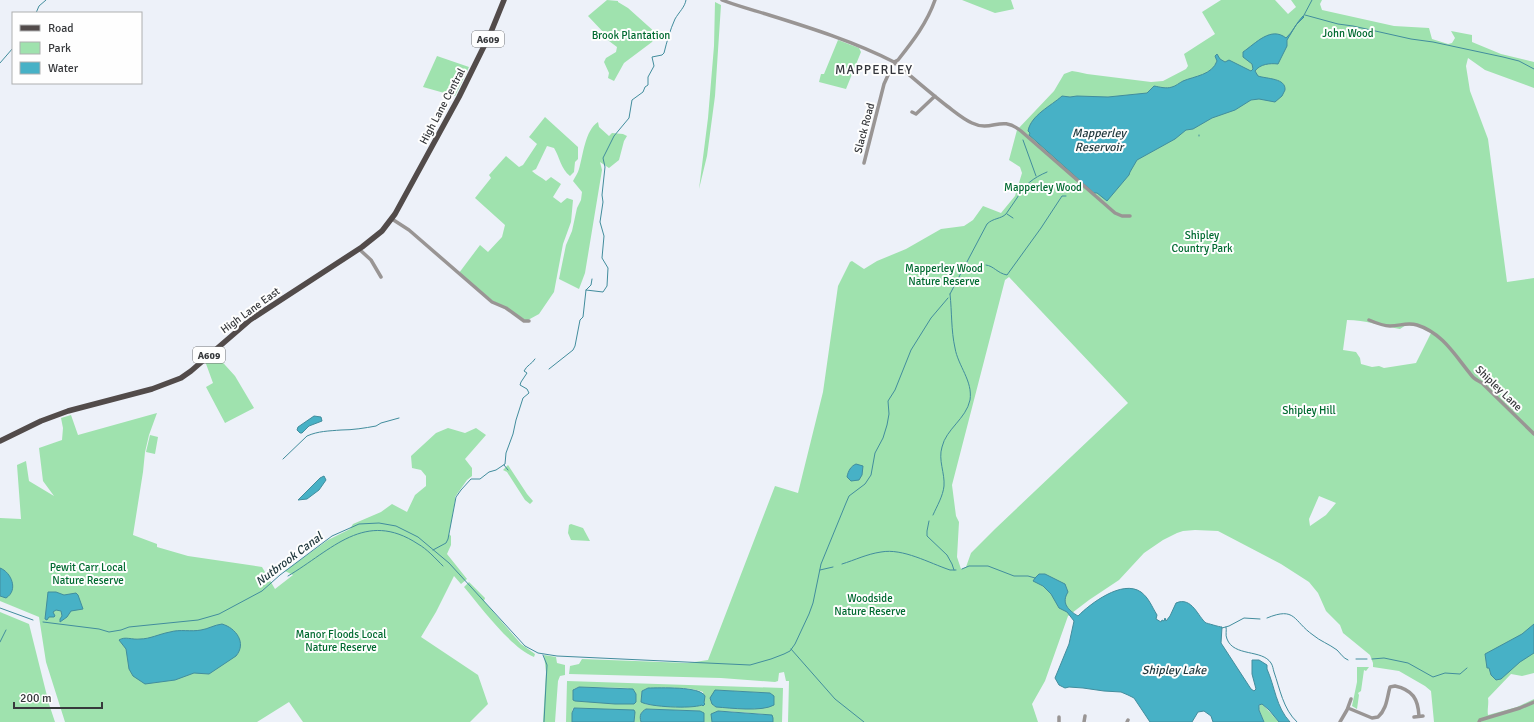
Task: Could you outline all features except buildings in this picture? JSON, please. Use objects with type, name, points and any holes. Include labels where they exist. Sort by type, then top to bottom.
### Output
[{"type":"main road","name":"High Lane Central","points":[[392,219],[459,97],[491,32],[504,0]]},
{"type":"main road","name":"High Lane East","points":[[0,441],[43,420],[68,411],[152,388],[181,378],[197,366],[249,320],[359,249],[380,233],[392,219]]},
{"type":"street","points":[[722,0],[864,48],[894,62],[964,119],[978,126],[1004,123],[1014,125],[1115,213],[1122,216],[1130,216]]},
{"type":"street","points":[[894,62],[898,60],[919,34],[931,12],[935,0]]},
{"type":"street","name":"Slack Road","points":[[864,163],[887,76],[894,62]]},
{"type":"street","points":[[912,112],[916,114],[935,96]]},
{"type":"street","points":[[392,219],[409,230],[492,302],[506,308],[524,321],[529,321]]},
{"type":"street","points":[[359,249],[371,260],[381,277]]},
{"type":"street","name":"Shipley Lane","points":[[1369,320],[1390,326],[1403,323],[1412,324],[1425,328],[1442,339],[1450,347],[1473,378],[1482,383],[1534,434]]},
{"type":"street","points":[[1348,708],[1373,718],[1378,717],[1387,702],[1390,688],[1394,685],[1416,697],[1419,716]]},
{"type":"street","points":[[1340,722],[1351,699]]},
{"type":"street","points":[[1480,721],[1534,702]]},
{"type":"street","points":[[1084,722],[1085,716]]},
{"type":"street","points":[[1059,717],[1060,722]]},
{"type":"street","points":[[1378,717],[1380,722]]},
{"type":"green space","name":"Brook Plantation","points":[[607,0],[618,1],[657,34],[652,42],[624,63],[614,81],[608,78],[609,73],[604,62],[606,58],[616,52],[617,47],[605,38],[605,34],[588,16]]},
{"type":"green space","points":[[962,0],[1011,0],[1014,9],[995,13]]},
{"type":"green space","name":"Shipley Country Park","points":[[1221,0],[1275,0],[1288,14],[1296,7],[1291,0],[1322,0],[1320,4],[1322,10],[1394,26],[1429,28],[1432,39],[1448,44],[1452,43],[1455,38],[1451,31],[1472,35],[1472,42],[1501,54],[1534,62],[1534,88],[1485,70],[1468,58],[1466,66],[1470,91],[1488,139],[1507,282],[1534,278],[1534,673],[1522,676],[1511,674],[1488,698],[1488,715],[1517,707],[1534,699],[1534,722],[1434,722],[1431,691],[1399,671],[1373,667],[1370,655],[1343,633],[1340,625],[1326,611],[1318,593],[1309,582],[1281,564],[1218,531],[1183,531],[1163,540],[1144,553],[1119,580],[1068,616],[1045,681],[1032,704],[1038,722],[788,722],[789,681],[786,681],[784,672],[779,673],[778,681],[775,682],[721,678],[569,674],[570,666],[579,664],[582,659],[688,663],[708,660],[775,486],[798,493],[823,392],[838,286],[850,262],[852,261],[864,269],[877,261],[906,249],[941,229],[964,226],[973,220],[983,206],[1001,213],[1015,196],[1022,173],[1020,167],[1009,160],[1017,130],[1054,91],[1064,74],[1072,71],[1151,82],[1163,81],[1186,69],[1188,66],[1184,54],[1215,34],[1202,12]],"holes":[[[1009,277],[1128,403],[995,529],[971,553],[966,567],[961,569],[957,557],[959,522],[956,516],[952,485],[1005,280]],[[1347,320],[1367,322],[1400,329],[1406,325],[1418,326],[1431,333],[1416,363],[1384,368],[1379,366],[1372,367],[1361,364],[1360,358],[1356,352],[1343,350]],[[1319,496],[1336,503],[1326,515],[1310,526],[1309,519]]]},
{"type":"green space","points":[[715,2],[721,5],[715,96],[707,156],[699,189],[708,118],[714,46]]},
{"type":"green space","points":[[838,40],[859,48],[861,52],[846,89],[819,82],[821,74],[824,74]]},
{"type":"green space","points":[[437,56],[469,67],[455,96],[423,87]]},
{"type":"green space","points":[[545,117],[578,147],[578,159],[575,162],[574,172],[570,176],[563,167],[554,148],[547,146],[536,169],[532,171],[546,181],[551,177],[561,184],[553,197],[561,203],[567,198],[573,200],[571,222],[563,244],[554,292],[539,314],[525,320],[493,301],[459,273],[480,245],[488,252],[502,237],[505,225],[475,198],[491,178],[489,175],[506,156],[519,167],[523,165],[537,144],[529,137]]},
{"type":"green space","points":[[598,122],[599,127],[609,136],[612,133],[627,136],[624,141],[619,160],[609,168],[600,162],[602,170],[585,273],[579,289],[559,279],[566,245],[572,231],[577,208],[581,200],[582,192],[573,181],[579,170],[587,137]]},
{"type":"green space","points":[[213,355],[216,355],[235,376],[254,408],[225,423],[206,387],[213,383],[205,361]]},
{"type":"green space","points":[[157,413],[145,452],[133,535],[157,544],[157,547],[188,556],[262,567],[275,589],[293,575],[285,571],[328,540],[350,529],[353,524],[381,512],[392,504],[407,512],[415,495],[426,486],[426,476],[421,470],[412,468],[411,456],[436,433],[448,428],[465,433],[476,428],[486,435],[465,459],[472,468],[472,476],[467,480],[455,497],[449,534],[451,536],[451,545],[447,554],[467,579],[461,584],[454,576],[436,612],[421,637],[478,675],[488,704],[470,722],[303,722],[289,702],[257,722],[65,722],[46,662],[39,617],[0,601],[0,518],[21,519],[17,465],[26,461],[29,481],[54,496],[43,481],[39,448],[62,440],[63,428],[61,418],[71,415],[78,435]]},
{"type":"green space","points":[[150,435],[158,437],[155,454],[146,452]]},
{"type":"green space","points":[[508,465],[533,501],[530,504],[525,500],[507,472],[503,470]]},
{"type":"green space","points":[[571,524],[583,528],[590,541],[571,540],[568,533],[569,525]]},
{"type":"green space","points":[[469,582],[485,598],[484,601],[521,644],[535,654],[534,657],[515,645],[487,615],[464,587]]},
{"type":"green space","points":[[0,612],[29,624],[55,722],[0,722]]},
{"type":"green space","points":[[544,655],[556,657],[557,663],[565,665],[565,675],[560,676],[558,681],[555,722],[543,722],[546,672]]},
{"type":"green space","points":[[1357,667],[1369,667],[1366,671],[1364,670],[1361,691],[1358,693],[1357,709],[1352,706],[1357,682]]},
{"type":"green space","points":[[567,681],[783,688],[782,722],[773,722],[771,716],[763,714],[718,711],[712,715],[712,722],[704,722],[704,718],[700,711],[646,709],[641,713],[641,722],[634,722],[635,716],[633,711],[573,708],[572,722],[566,722]],"holes":[[[579,687],[628,688],[636,698],[635,701],[630,704],[574,689]],[[648,688],[683,688],[697,690],[703,692],[704,703],[648,705],[644,703],[641,698],[642,691]],[[717,690],[771,693],[773,704],[745,708],[714,706],[712,703]]]},
{"type":"green space","points":[[1260,704],[1262,704],[1279,722],[1264,722],[1259,709]]},
{"type":"water","name":"Mapperley Reservoir","points":[[1296,26],[1287,40],[1287,46],[1278,64],[1265,64],[1255,71],[1258,76],[1282,83],[1285,90],[1282,96],[1275,102],[1259,99],[1251,100],[1235,110],[1212,118],[1193,129],[1186,130],[1175,139],[1137,160],[1129,175],[1107,201],[1097,193],[1094,193],[1029,135],[1030,133],[1028,131],[1033,120],[1062,96],[1108,97],[1147,93],[1154,86],[1165,88],[1172,87],[1207,72],[1215,66],[1217,61],[1215,56],[1217,54],[1220,59],[1225,62],[1229,60],[1251,71],[1253,69],[1252,64],[1243,57],[1243,52],[1258,40],[1269,35],[1275,34],[1286,38]]},
{"type":"water","points":[[314,416],[321,417],[322,421],[309,426],[302,433],[297,430],[298,427]]},
{"type":"water","points":[[856,464],[863,466],[862,475],[859,480],[851,481],[847,475],[851,467]]},
{"type":"water","points":[[324,476],[326,480],[319,490],[307,499],[298,500],[320,478]]},
{"type":"water","points":[[0,568],[10,577],[13,586],[10,595],[6,598],[0,596]]},
{"type":"water","name":"Shipley Lake","points":[[1039,574],[1045,574],[1065,584],[1068,592],[1065,603],[1071,611],[1078,616],[1098,600],[1116,591],[1125,589],[1133,589],[1144,594],[1157,615],[1156,619],[1161,622],[1162,620],[1164,621],[1165,618],[1166,621],[1170,616],[1176,603],[1186,602],[1194,608],[1206,623],[1222,627],[1221,643],[1251,689],[1254,691],[1256,689],[1252,674],[1252,660],[1259,660],[1267,665],[1267,669],[1279,703],[1285,716],[1290,722],[1279,722],[1262,704],[1259,705],[1259,710],[1264,722],[1213,722],[1211,716],[1204,711],[1198,712],[1192,722],[1150,722],[1134,698],[1121,692],[1069,687],[1065,688],[1059,685],[1055,678],[1069,644],[1074,621],[1067,612],[1059,608],[1051,594],[1043,586],[1033,581]]},
{"type":"water","points":[[48,592],[56,592],[64,595],[76,593],[83,609],[71,611],[67,617],[60,622],[62,616],[61,611],[56,610],[53,612],[55,616],[49,617],[47,620],[45,619]]},
{"type":"water","points":[[222,624],[232,629],[240,641],[239,651],[236,656],[209,674],[194,673],[175,680],[145,684],[133,676],[129,669],[126,649],[119,640],[124,638],[144,639],[174,631],[201,630]]},
{"type":"water","points":[[1534,624],[1534,653],[1520,662],[1501,679],[1496,680],[1491,675],[1489,668],[1487,668],[1485,654],[1522,634]]},
{"type":"water","points":[[579,687],[633,689],[636,694],[636,702],[634,704],[615,704],[575,701],[573,700],[573,690]]},
{"type":"water","points":[[648,688],[679,688],[696,691],[705,696],[705,704],[703,706],[680,707],[646,704],[641,702],[642,691]]},
{"type":"water","points":[[715,690],[770,693],[774,696],[774,705],[754,709],[716,707],[712,704],[710,698]]},
{"type":"water","points":[[574,708],[634,710],[634,722],[572,722],[572,713]]},
{"type":"water","points":[[646,709],[700,711],[704,713],[704,722],[641,722],[641,714]]},
{"type":"water","points":[[718,711],[772,715],[773,722],[712,722],[711,714]]},
{"type":"waterway","points":[[36,12],[39,6],[46,0]]},
{"type":"waterway","points":[[586,290],[603,292],[607,286],[608,268],[602,258],[604,236],[600,222],[605,167],[603,158],[614,136],[629,118],[632,100],[643,92],[645,87],[648,85],[648,77],[654,66],[652,57],[662,55],[664,53],[673,23],[686,0]]},
{"type":"waterway","points":[[1303,17],[1312,0]]},
{"type":"waterway","points":[[1305,15],[1338,24],[1503,57],[1519,61],[1534,69]]},
{"type":"waterway","points":[[0,63],[12,49]]},
{"type":"waterway","points":[[1023,140],[1036,176]]},
{"type":"waterway","points":[[950,294],[987,224],[1006,214],[1026,186],[1033,179],[1047,172]]},
{"type":"waterway","points":[[986,265],[1007,275],[1062,196],[1066,196]]},
{"type":"waterway","points":[[1007,214],[1013,218]]},
{"type":"waterway","points":[[549,369],[573,350],[575,346],[580,320],[583,317],[586,290],[591,285],[592,279]]},
{"type":"waterway","points":[[933,515],[944,486],[944,476],[941,462],[942,447],[944,441],[968,407],[970,400],[969,386],[957,355],[954,341],[950,294]]},
{"type":"waterway","points":[[43,622],[99,629],[109,632],[129,627],[198,620],[219,614],[262,591],[280,575],[332,536],[359,524],[379,523],[396,526],[418,537],[449,563],[525,646],[538,653],[557,656],[750,665],[771,659],[790,651],[795,644],[813,603],[821,564],[849,496],[865,484],[871,475],[875,453],[883,438],[887,425],[889,414],[888,401],[895,390],[911,350],[931,318],[948,298]]},
{"type":"waterway","points":[[433,550],[446,543],[448,539],[456,497],[461,490],[471,479],[480,479],[489,472],[496,470],[505,464],[506,453],[523,398],[529,393],[527,389],[520,385],[527,373],[524,371],[535,359]]},
{"type":"waterway","points":[[283,459],[311,434],[376,426],[399,418]]},
{"type":"waterway","points":[[504,465],[508,470]]},
{"type":"waterway","points":[[929,521],[927,536],[947,555],[954,570]]},
{"type":"waterway","points":[[288,576],[334,545],[365,532],[382,531],[399,534],[428,551],[443,566]]},
{"type":"waterway","points":[[842,564],[871,554],[889,551],[907,554],[950,570],[956,570]]},
{"type":"waterway","points":[[962,569],[969,566],[988,566],[1014,576],[1028,576],[1035,578]]},
{"type":"waterway","points":[[820,570],[833,567]]},
{"type":"waterway","name":"Nutbrook Canal","points":[[0,608],[33,620]]},
{"type":"waterway","points":[[1267,618],[1276,615],[1289,614],[1306,630],[1337,650],[1348,660]]},
{"type":"waterway","points":[[1222,628],[1244,618],[1260,619]]},
{"type":"waterway","points":[[1226,627],[1226,637],[1231,645],[1242,651],[1261,656],[1271,663],[1285,705],[1292,717],[1297,722]]},
{"type":"waterway","points":[[0,642],[6,630]]},
{"type":"waterway","points":[[791,649],[835,699],[864,722]]},
{"type":"waterway","points":[[543,655],[547,665],[544,722]]},
{"type":"waterway","points":[[1372,659],[1384,658],[1408,663],[1433,677],[1445,673],[1460,674],[1467,668]]},
{"type":"waterway","points":[[1356,659],[1367,659]]},
{"type":"district","name":"MAPPERLEY","points":[[874,69]]},
{"type":"park label","name":"John Wood","points":[[1348,33]]},
{"type":"park label","name":"Mapperley Wood","points":[[1043,187]]},
{"type":"park label","name":"Mapperley Wood Nature Reserve","points":[[944,274]]},
{"type":"park label","name":"Shipley Hill","points":[[1309,410]]},
{"type":"park label","name":"Pewit Carr Local Nature Reserve","points":[[88,573]]},
{"type":"park label","name":"Woodside Nature Reserve","points":[[870,604]]},
{"type":"park label","name":"Manor Floods Local Nature Reserve","points":[[341,640]]}]
